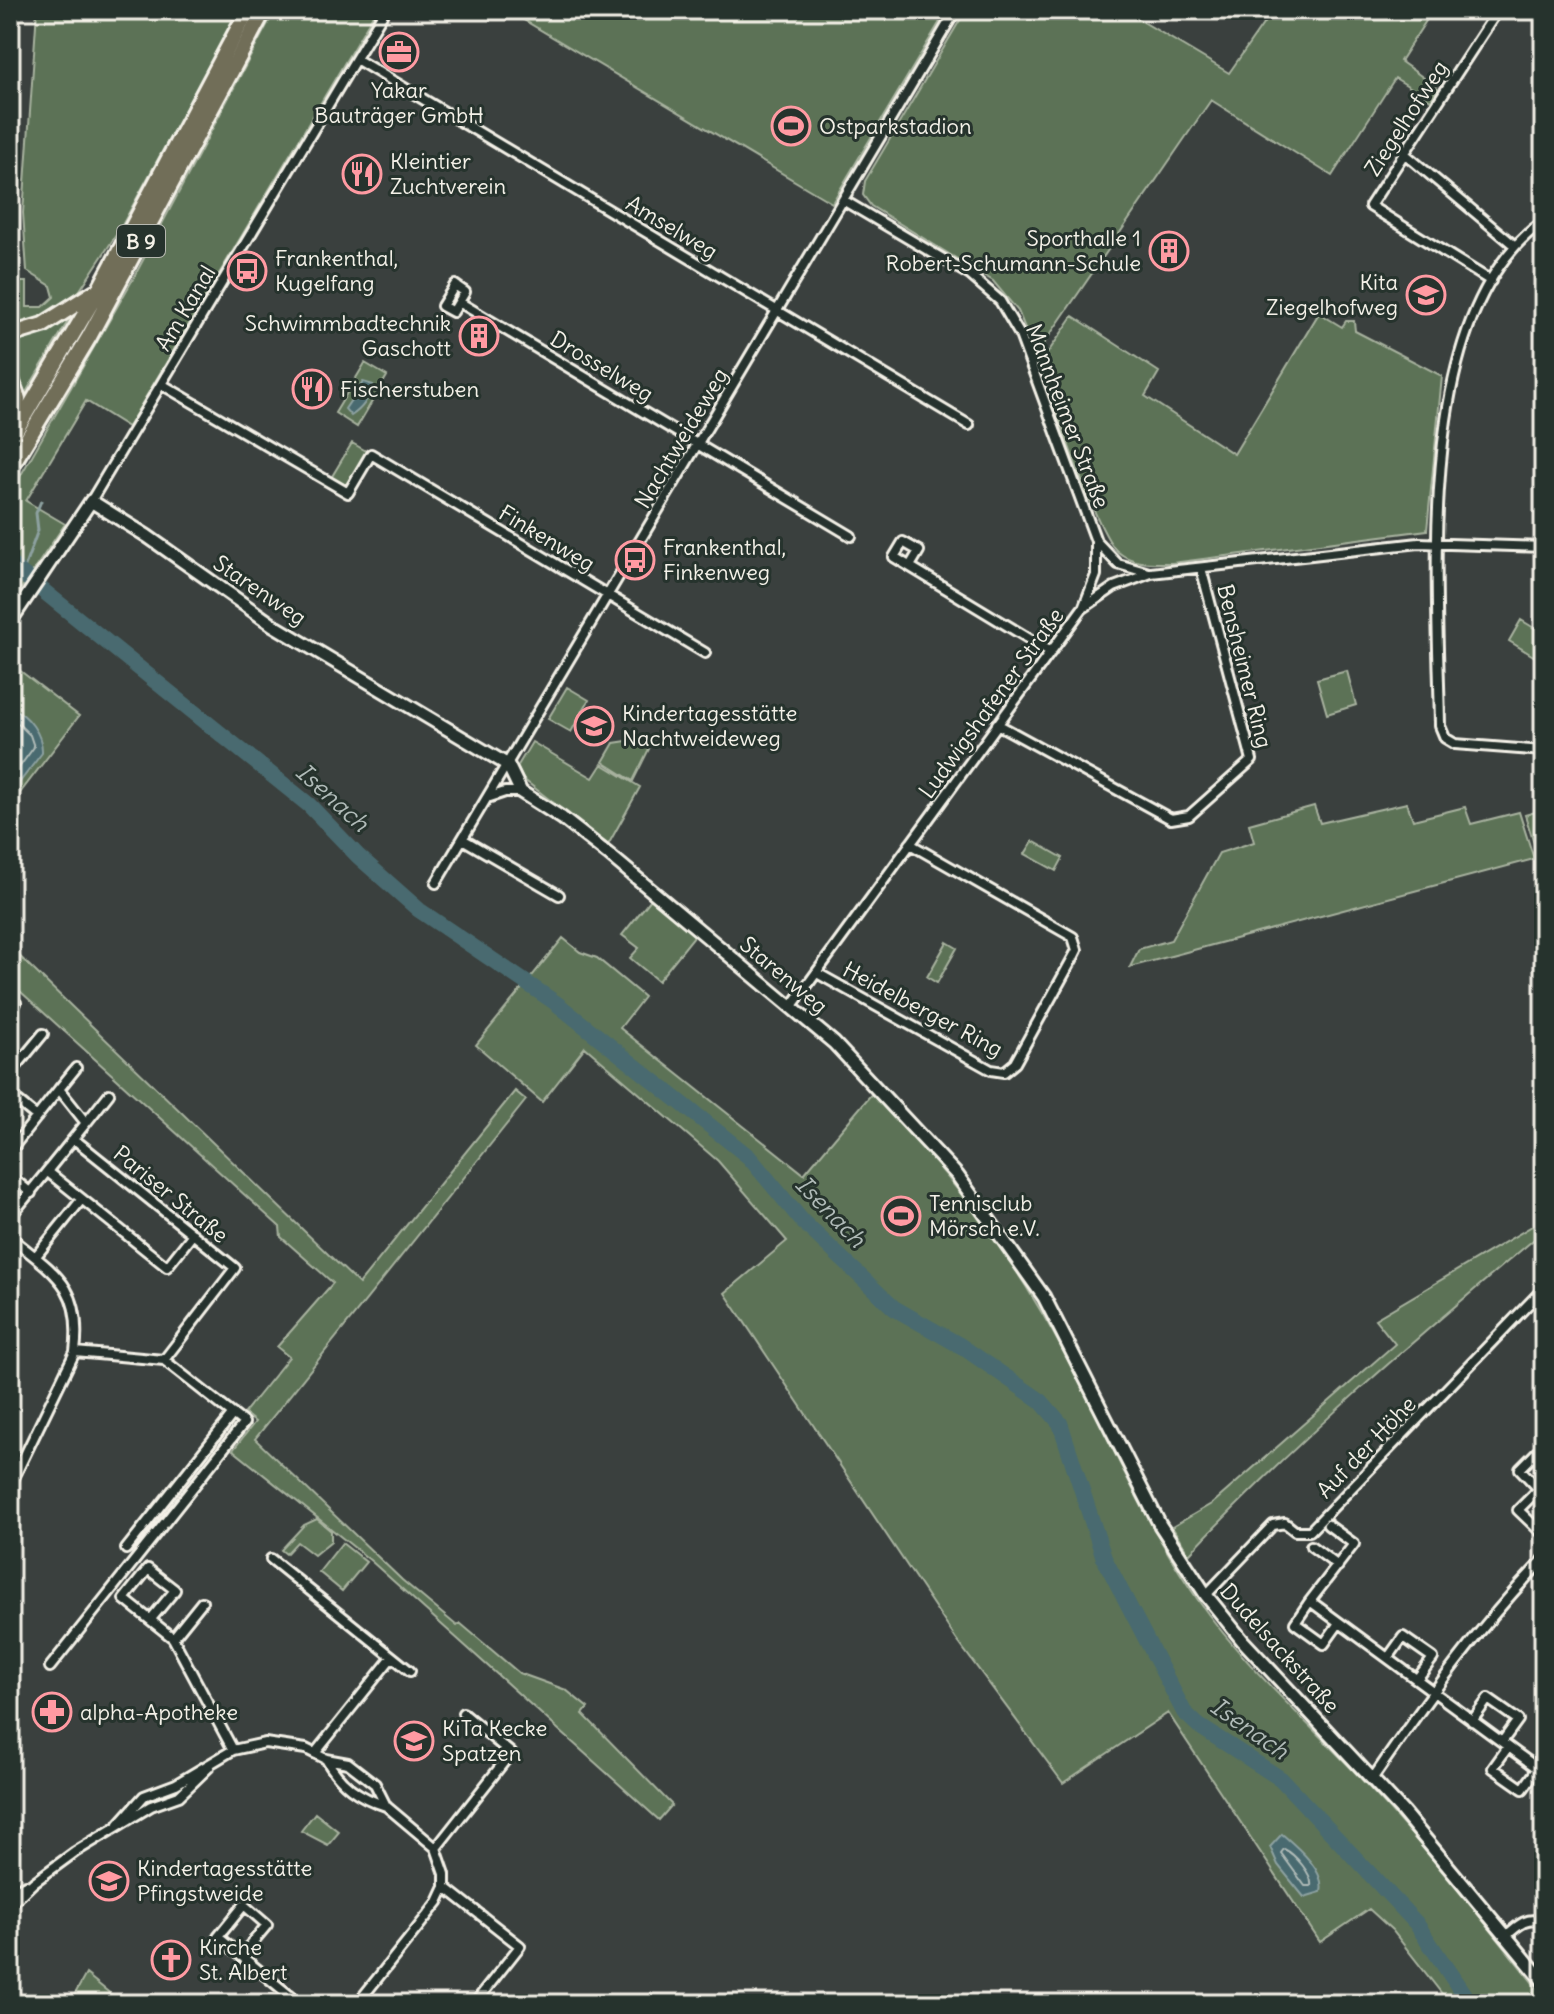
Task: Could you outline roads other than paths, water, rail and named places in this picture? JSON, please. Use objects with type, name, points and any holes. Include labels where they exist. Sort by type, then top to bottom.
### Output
[{"type":"highway","name":"B 9","points":[[10,439],[99,290],[248,10]]},
{"type":"highway","name":"B 9","points":[[10,468],[89,337],[264,10]]},
{"type":"highway","name":"B 9","points":[[10,335],[43,325],[99,290]]},
{"type":"highway","name":"B 9","points":[[10,377],[18,399],[10,439]]},
{"type":"street","name":"Am Kanal","points":[[10,622],[91,501],[163,385],[385,10]]},
{"type":"street","name":"Nachtweideweg","points":[[436,883],[490,798],[956,10]]},
{"type":"street","name":"Ziegelhofweg","points":[[1491,281],[1370,206],[1498,10]]},
{"type":"street","name":"Amselweg","points":[[356,59],[969,425]]},
{"type":"street","points":[[1404,153],[1515,246]]},
{"type":"street","name":"Mannheimer Straße","points":[[843,200],[970,275],[1000,301],[1020,335],[1096,541],[1096,575],[1082,609]]},
{"type":"street","points":[[1544,221],[1515,246],[1491,281],[1459,353],[1448,395],[1439,542],[1440,726],[1445,738],[1455,744],[1544,751]]},
{"type":"street","name":"Drosselweg","points":[[459,302],[851,536]]},
{"type":"street","name":"Finkenweg","points":[[163,385],[348,493],[371,454],[705,653]]},
{"type":"street","name":"Starenweg","points":[[91,501],[147,536],[273,625],[508,765],[521,792],[585,836],[792,1006],[879,1087],[948,1164],[992,1220]]},
{"type":"street","name":"Mannheimer Straße","points":[[1096,541],[1118,564],[1151,573]]},
{"type":"street","name":"Ludwigshafener Straße","points":[[792,1006],[1082,609],[1114,587],[1151,573],[1439,542],[1544,547]]},
{"type":"street","points":[[910,566],[1051,652]]},
{"type":"street","name":"Bensheimer Ring","points":[[997,724],[1171,819],[1189,816],[1252,760],[1201,568]]},
{"type":"street","points":[[490,798],[505,792],[521,792]]},
{"type":"street","points":[[464,840],[559,895]]},
{"type":"street","name":"Heidelberger Ring","points":[[817,973],[991,1070],[1004,1072],[1015,1063],[1077,950],[1073,937],[910,844]]},
{"type":"street","points":[[10,1011],[16,1003]]},
{"type":"street","points":[[10,1074],[43,1034]]},
{"type":"street","points":[[10,1151],[76,1068]]},
{"type":"street","points":[[59,1089],[86,1123]]},
{"type":"street","points":[[10,1217],[109,1094]]},
{"type":"street","points":[[10,1095],[37,1117]]},
{"type":"street","name":"Pariser Straße","points":[[74,1139],[235,1268],[164,1360]]},
{"type":"street","points":[[48,1172],[167,1267],[193,1234]]},
{"type":"street","points":[[10,1176],[31,1193]]},
{"type":"street","points":[[36,1256],[82,1199]]},
{"type":"street","name":"Dudelsackstraße","points":[[992,1220],[1044,1297],[1160,1525],[1206,1595],[1243,1641],[1373,1778],[1544,1982]]},
{"type":"street","points":[[10,1237],[55,1272],[71,1296],[78,1331],[75,1352],[10,1486]]},
{"type":"street","name":"Auf der Höhe","points":[[1206,1595],[1273,1525],[1285,1523],[1295,1531],[1310,1531],[1544,1288]]},
{"type":"street","points":[[50,1667],[244,1423],[164,1360],[75,1352]]},
{"type":"street","points":[[126,1549],[233,1414]]},
{"type":"street","points":[[1544,1445],[1520,1469],[1541,1490],[1518,1510],[1544,1535]]},
{"type":"street","points":[[1328,1525],[1354,1544],[1295,1623],[1324,1644],[1339,1623]]},
{"type":"street","points":[[1311,1546],[1338,1566]]},
{"type":"street","points":[[271,1559],[410,1671]]},
{"type":"street","points":[[1373,1778],[1433,1691],[1503,1601],[1544,1559]]},
{"type":"street","points":[[151,1619],[175,1590],[148,1569],[124,1599],[173,1638],[233,1750]]},
{"type":"street","points":[[1310,1601],[1472,1721],[1505,1744],[1541,1770],[1523,1789],[1493,1768],[1505,1744],[1518,1720],[1488,1699],[1472,1721]]},
{"type":"street","points":[[173,1638],[202,1602]]},
{"type":"street","points":[[1388,1658],[1403,1637],[1433,1658],[1417,1679]]},
{"type":"street","points":[[316,1752],[392,1657]]},
{"type":"street","points":[[436,1848],[511,1753],[463,1713]]},
{"type":"street","points":[[10,1905],[34,1882],[119,1824],[144,1796],[176,1784],[233,1750],[279,1743],[348,1763],[375,1784],[386,1806]]},
{"type":"street","points":[[326,1759],[336,1777],[354,1792],[363,1799],[386,1806],[436,1848],[445,1874],[445,1887],[429,1914],[357,2004]]},
{"type":"street","points":[[10,1892],[34,1882]]},
{"type":"street","points":[[445,1887],[520,1946],[474,2004]]},
{"type":"street","points":[[241,1956],[267,1925],[244,1905],[218,1937],[241,1956],[300,2004]]},
{"type":"street","points":[[1506,1936],[1522,1922],[1533,1919],[1544,1922]]},
{"type":"water","points":[[363,382],[373,385],[365,403],[351,416],[345,409]]},
{"type":"water","points":[[11,708],[33,726],[40,739],[42,753],[10,795]]},
{"type":"water","points":[[1282,1834],[1315,1868],[1321,1892],[1304,1897],[1278,1865],[1270,1847]]},
{"type":"waterway","points":[[22,574],[38,530],[36,513],[41,501]]},
{"type":"waterway","name":"Isenach","points":[[10,564],[309,805],[358,856],[419,910],[556,1003],[749,1157],[803,1222],[894,1308],[961,1346],[1041,1401],[1060,1423],[1104,1558],[1184,1712],[1199,1726],[1281,1779],[1416,1923],[1470,2004]]},
{"type":"place","name":"Yakar Bauträger GmbH","points":[[399,52]]},
{"type":"place","name":"Ostparkstadion","points":[[791,126]]},
{"type":"place","name":"Kleintier Zuchtverein","points":[[362,174]]},
{"type":"place","name":"Sporthalle 1 Robert-Schumann-Schule","points":[[1169,251]]},
{"type":"place","name":"Frankenthal, Kugelfang","points":[[247,271]]},
{"type":"place","name":"Kita Ziegelhofweg","points":[[1426,295]]},
{"type":"place","name":"Schwimmbadtechnik Gaschott","points":[[479,336]]},
{"type":"place","name":"Fischerstuben","points":[[312,389]]},
{"type":"place","name":"Frankenthal, Finkenweg","points":[[635,560]]},
{"type":"place","name":"Kindertagesstätte Nachtweideweg","points":[[594,726]]},
{"type":"place","name":"Tennisclub Mörsch e.V.","points":[[901,1216]]},
{"type":"place","name":"alpha-Apotheke","points":[[52,1712]]},
{"type":"place","name":"KiTa Kecke Spatzen","points":[[414,1741]]},
{"type":"place","name":"Kindertagesstätte Pfingstweide","points":[[109,1881]]},
{"type":"place","name":"Kirche St. Albert","points":[[171,1960]]}]
